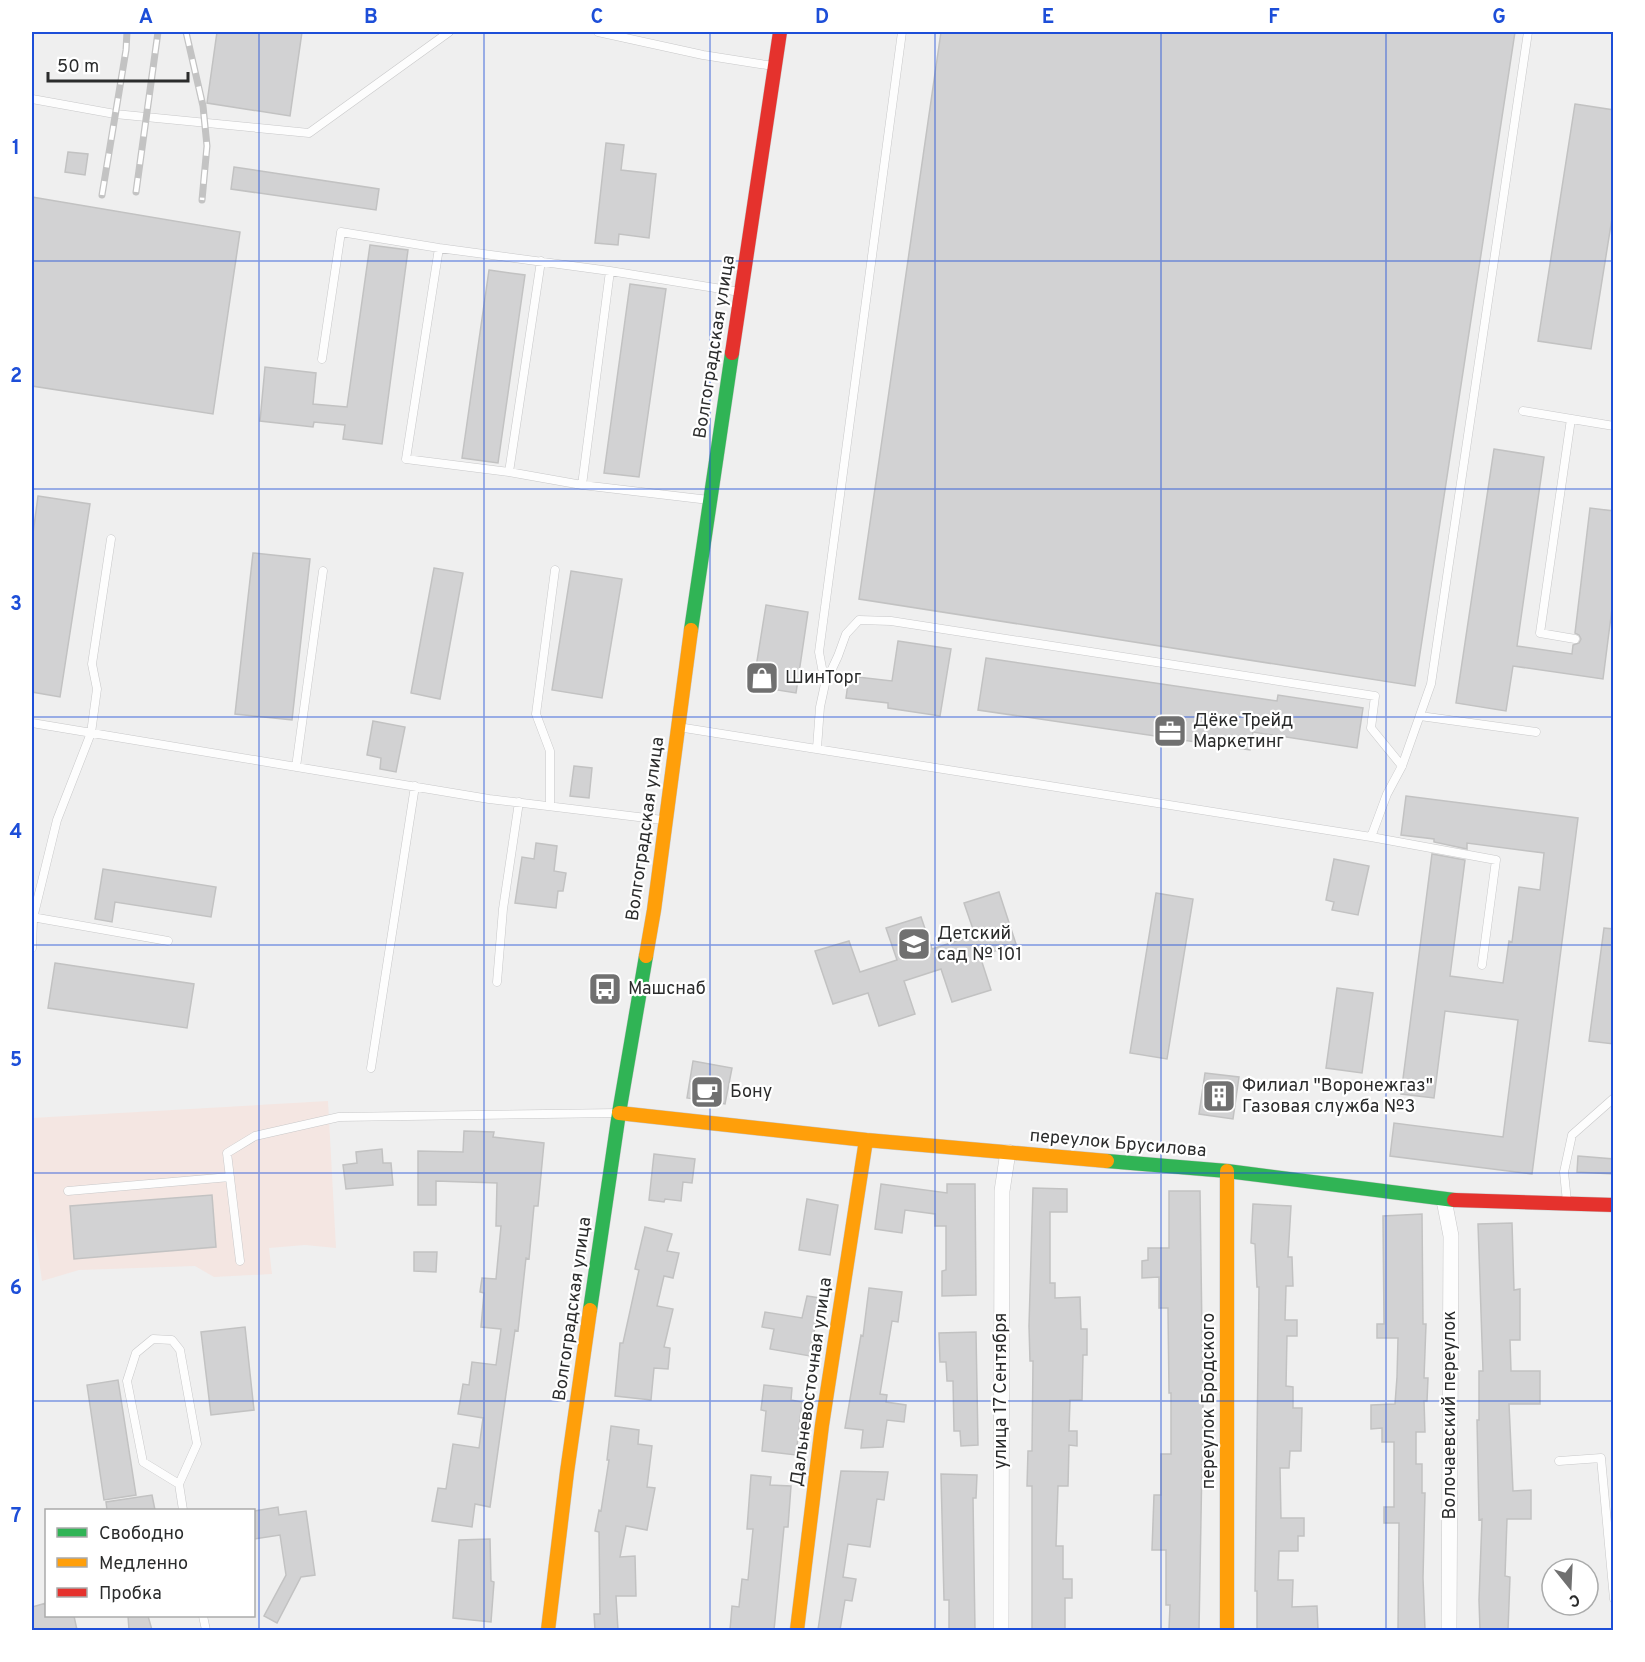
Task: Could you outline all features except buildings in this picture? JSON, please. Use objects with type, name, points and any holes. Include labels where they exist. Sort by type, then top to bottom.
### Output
[{"type":"street","name":"Волгоградская улица","points":[[548,1630],[567,1472],[619,1113],[654,910],[677,727],[780,32]]},
{"type":"street","name":"переулок Брусилова","points":[[619,1113],[866,1140],[1227,1171],[1444,1200],[1614,1204]]},
{"type":"street","name":"Дальневосточная улица","points":[[797,1630],[822,1425],[866,1140]]},
{"type":"street","name":"улица 17 Сентября","points":[[1001,1630],[1002,1191],[1008,1152]]},
{"type":"street","name":"переулок Бродского","points":[[1227,1171],[1227,1630]]},
{"type":"street","name":"Волочаевский переулок","points":[[1444,1200],[1451,1236],[1449,1630]]},
{"type":"lane","points":[[32,99],[115,114],[309,133],[449,32]]},
{"type":"lane","points":[[598,32],[703,55],[775,67]]},
{"type":"lane","points":[[825,684],[819,652],[902,32]]},
{"type":"lane","points":[[1371,837],[1387,794],[1402,766],[1431,684],[1528,32]]},
{"type":"lane","points":[[322,359],[341,232],[742,292]]},
{"type":"lane","points":[[439,248],[406,459],[509,472],[582,485],[710,500]]},
{"type":"lane","points":[[509,472],[541,261]]},
{"type":"lane","points":[[582,485],[610,271]]},
{"type":"lane","points":[[1523,411],[1614,426]]},
{"type":"lane","points":[[1570,419],[1540,633],[1575,639]]},
{"type":"lane","points":[[32,948],[32,917],[57,820],[91,733],[97,689],[92,664],[111,539]]},
{"type":"lane","points":[[550,806],[550,751],[536,714],[555,570]]},
{"type":"lane","points":[[296,767],[322,571]]},
{"type":"lane","points":[[817,748],[820,707],[825,684],[846,634],[859,620],[891,621],[1375,696],[1371,728],[1402,766]]},
{"type":"lane","points":[[1420,716],[1536,732]]},
{"type":"lane","points":[[32,723],[519,802],[665,820]]},
{"type":"lane","points":[[677,727],[1371,837],[1496,860],[1482,965]]},
{"type":"lane","points":[[371,1068],[415,786]]},
{"type":"lane","points":[[497,982],[503,909],[519,802]]},
{"type":"lane","points":[[32,917],[168,941]]},
{"type":"lane","points":[[1568,1203],[1564,1172],[1572,1135],[1614,1098]]},
{"type":"lane","points":[[240,1261],[227,1153],[255,1136],[339,1117],[619,1113]]},
{"type":"lane","points":[[68,1191],[230,1177]]},
{"type":"lane","points":[[179,1484],[143,1462],[127,1381],[136,1353],[153,1339],[172,1340],[180,1350],[197,1444],[179,1484],[183,1509]]},
{"type":"lane","points":[[1558,1461],[1601,1458],[1614,1599]]},
{"type":"shaded area","points":[[328,1101],[336,1248],[305,1245],[269,1248],[272,1274],[214,1277],[195,1266],[79,1270],[42,1281],[32,1212],[32,1118]]},
{"type":"railway","points":[[102,195],[127,32]]},
{"type":"railway","points":[[136,192],[158,32]]},
{"type":"railway","points":[[186,32],[203,106],[207,146],[202,200]]},
{"type":"traffic: fast","points":[[691,630],[732,353]]},
{"type":"traffic: fast","points":[[590,1310],[619,1113],[646,956]]},
{"type":"traffic: fast","points":[[1107,1161],[1227,1171],[1454,1200]]},
{"type":"traffic: slow","points":[[646,956],[691,630]]},
{"type":"traffic: slow","points":[[619,1113],[866,1140],[1107,1161]]},
{"type":"traffic: slow","points":[[797,1630],[822,1425],[866,1140]]},
{"type":"traffic: slow","points":[[1227,1171],[1227,1630]]},
{"type":"traffic: slow","points":[[548,1630],[590,1310]]},
{"type":"traffic: jam","points":[[732,353],[780,32]]},
{"type":"traffic: jam","points":[[1454,1200],[1614,1205]]},
{"type":"place","name":"ШинТорг","points":[[762,678]]},
{"type":"place","name":"Дёке Трейд Маркетинг","points":[[1170,731]]},
{"type":"place","name":"Детский сад № 101","points":[[914,944]]},
{"type":"place","name":"Машснаб","points":[[605,989]]},
{"type":"place","name":"Бону","points":[[707,1092]]},
{"type":"place","name":"Филиал \"Воронежгаз\" Газовая служба №3","points":[[1219,1096]]}]
